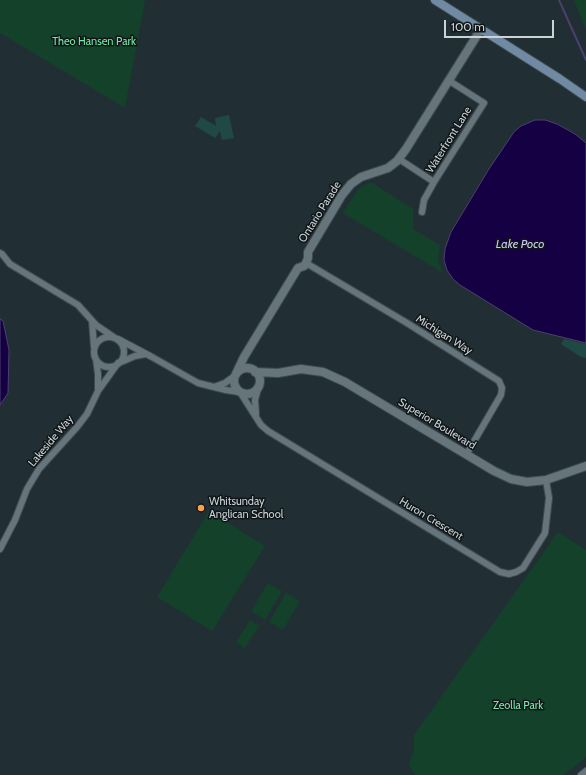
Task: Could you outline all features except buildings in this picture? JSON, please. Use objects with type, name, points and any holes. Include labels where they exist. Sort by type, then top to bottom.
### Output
[{"type":"main road","points":[[435,0],[586,97]]},
{"type":"street","name":"Ontario Parade","points":[[236,374],[242,359],[298,268],[304,266],[306,263],[308,252],[342,195],[351,184],[361,177],[388,168],[399,159],[481,29]]},
{"type":"street","name":"Waterfront Lane","points":[[422,212],[424,200],[434,182],[484,103],[448,80]]},
{"type":"street","name":"Waterfront Lane","points":[[399,159],[434,182]]},
{"type":"street","points":[[0,252],[10,264],[78,305],[102,330],[194,381],[214,387],[249,394],[258,388]]},
{"type":"street","points":[[0,263],[10,264]]},
{"type":"street","name":"Michigan Way","points":[[306,263],[420,331],[498,381],[502,388],[501,395],[466,455]]},
{"type":"street","points":[[92,321],[94,331],[94,349],[99,363],[105,366],[111,366],[132,357],[146,354]]},
{"type":"street","points":[[94,349],[101,339],[106,337],[116,339],[122,344],[124,349],[124,355],[119,363]]},
{"type":"street","points":[[251,346],[250,361],[260,378],[255,400],[256,416]]},
{"type":"street","name":"Lakeside Way","points":[[96,358],[98,391]]},
{"type":"street","name":"Lakeside Way","points":[[0,549],[16,520],[27,489],[39,469],[87,414],[98,391],[119,363]]},
{"type":"street","points":[[214,387],[225,383],[245,368],[255,371]]},
{"type":"street","name":"Superior Boulevard","points":[[255,371],[278,373],[301,369],[323,372],[345,382],[466,455],[511,479],[527,482],[546,480],[586,466]]},
{"type":"street","name":"Superior Boulevard","points":[[258,388],[278,373]]},
{"type":"street","points":[[236,374],[234,383],[240,392]]},
{"type":"street","name":"Huron Crescent","points":[[240,392],[263,427],[271,433],[500,572],[510,574],[523,568],[545,533],[549,498],[546,480]]},
{"type":"street","points":[[581,775],[586,771]]},
{"type":"green space","name":"Theo Hansen Park","points":[[0,0],[145,0],[125,108],[0,33]]},
{"type":"green space","points":[[574,0],[586,0],[586,30]]},
{"type":"green space","points":[[371,182],[413,209],[413,229],[440,245],[438,260],[443,273],[343,213],[357,191],[362,186]]},
{"type":"green space","points":[[209,511],[265,546],[212,631],[157,597]]},
{"type":"green space","name":"Zeolla Park","points":[[558,532],[586,550],[586,757],[564,775],[415,775],[409,764],[414,751],[414,735]]},
{"type":"green space","points":[[268,583],[282,591],[265,620],[251,611]]},
{"type":"green space","points":[[286,593],[300,601],[283,630],[269,622]]},
{"type":"green space","points":[[250,620],[259,626],[245,648],[236,642]]},
{"type":"water","name":"Lake Poco","points":[[535,120],[545,120],[557,124],[575,134],[586,143],[586,343],[533,330],[460,285],[453,279],[447,270],[444,260],[445,249],[451,232],[489,169],[514,132],[521,126]]},
{"type":"water","points":[[0,319],[3,321],[9,350],[8,393],[0,405]]},
{"type":"waterway","points":[[559,0],[586,60]]},
{"type":"place","name":"Whitsunday Anglican School","points":[[201,508]]}]
